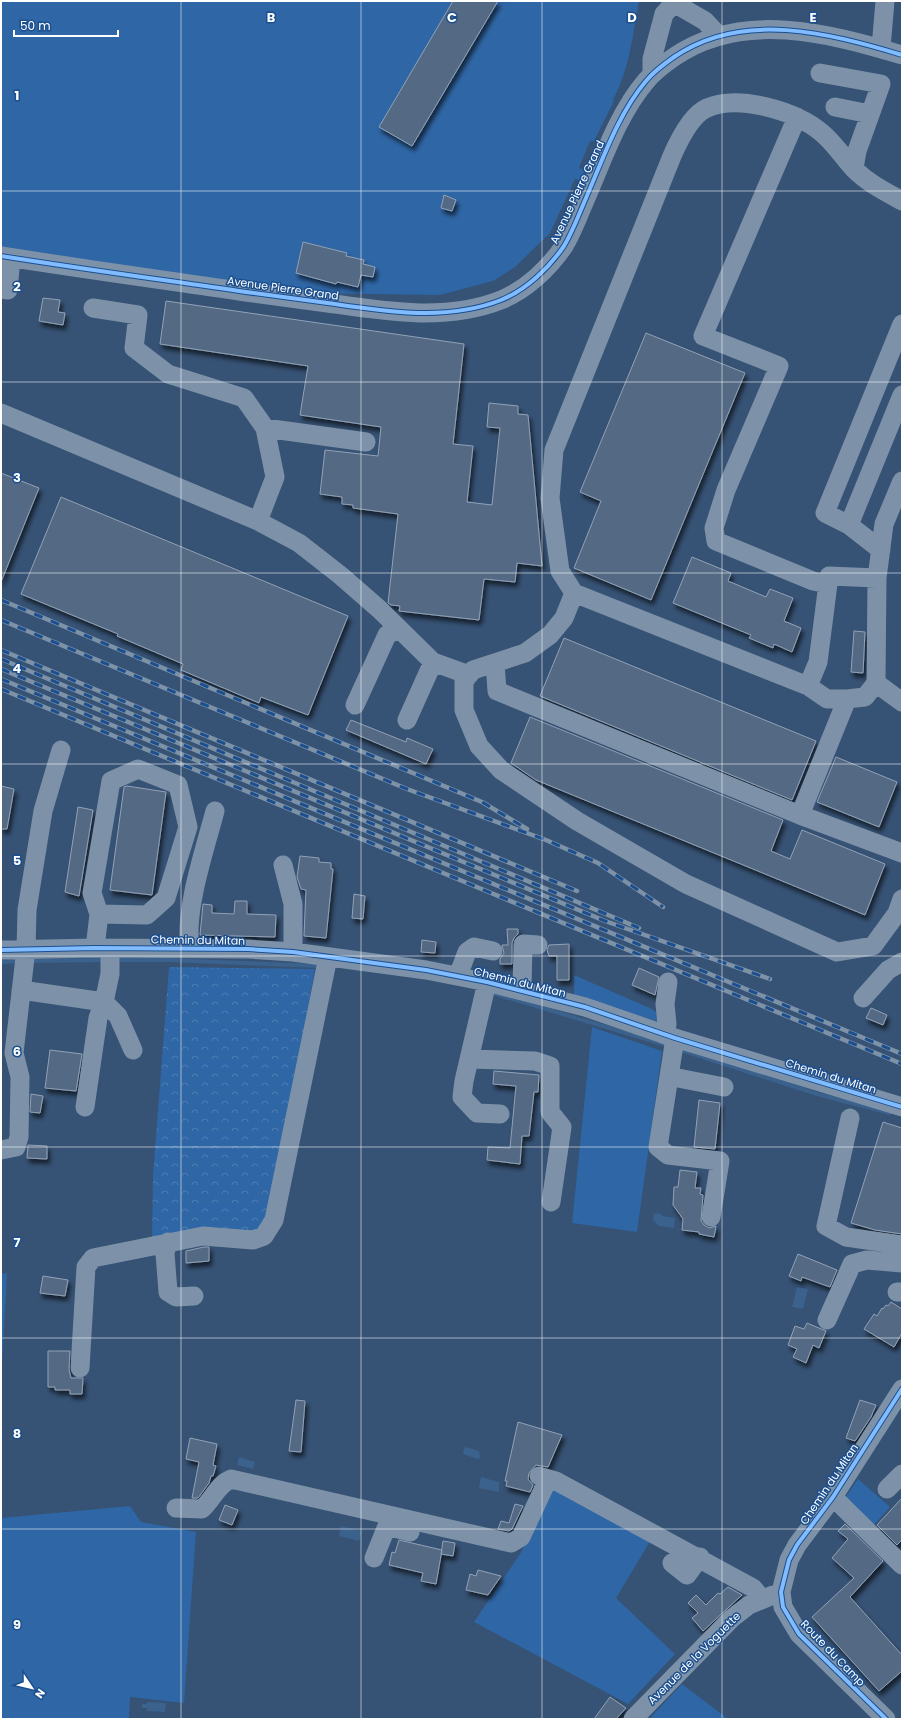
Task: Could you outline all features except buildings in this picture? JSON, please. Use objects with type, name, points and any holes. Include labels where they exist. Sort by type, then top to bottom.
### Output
[{"type":"street","points":[[881,48],[884,1]]},
{"type":"street","points":[[652,74],[652,59],[664,14],[674,3],[705,21],[718,35]]},
{"type":"street","name":"Avenue Pierre Grand","points":[[6,257],[365,308],[442,313],[481,307],[503,299],[519,290],[537,276],[564,245],[620,123],[634,98],[652,74],[680,53],[718,35],[739,31],[774,29],[825,36],[881,48],[902,55]]},
{"type":"street","points":[[820,73],[881,84],[858,151],[854,168]]},
{"type":"street","points":[[902,200],[874,186],[854,168],[822,133],[797,117],[749,103],[728,103],[706,108],[685,128],[672,156],[554,450],[550,498],[560,571],[574,593],[808,686],[827,699],[865,697],[876,683],[877,578],[884,524],[902,481]]},
{"type":"street","points":[[834,107],[870,114]]},
{"type":"street","points":[[797,117],[703,336],[779,366],[726,490],[714,528],[716,541],[813,581],[828,584]]},
{"type":"street","points":[[1,289],[8,290],[6,257]]},
{"type":"street","points":[[93,308],[138,315],[134,348],[168,374],[244,398],[265,428],[275,477],[258,521]]},
{"type":"street","points":[[881,550],[849,525],[825,513],[902,324]]},
{"type":"street","points":[[849,525],[902,395]]},
{"type":"street","points":[[1,413],[258,521],[298,543],[340,575],[379,609],[397,629],[433,662],[469,675]]},
{"type":"street","points":[[265,428],[366,442]]},
{"type":"street","points":[[808,686],[818,662],[829,576],[877,578]]},
{"type":"street","points":[[574,593],[564,618],[550,636],[526,652],[473,670],[464,681],[464,710],[479,746],[501,770],[577,821],[686,884],[837,952],[873,946],[898,913],[902,899]]},
{"type":"street","points":[[356,705],[387,635],[397,629]]},
{"type":"street","points":[[407,720],[433,662]]},
{"type":"street","points":[[494,663],[497,691],[800,815],[902,853]]},
{"type":"street","points":[[876,683],[902,702]]},
{"type":"street","points":[[800,815],[848,699]]},
{"type":"street","points":[[1,1150],[16,1147],[19,1136],[20,1078],[14,1054],[26,950],[27,910],[43,811],[61,750]]},
{"type":"street","points":[[85,1107],[98,1018],[104,1002],[110,974],[102,948],[99,914],[92,893],[110,782],[138,769],[178,785],[188,827],[166,898],[147,915],[99,914]]},
{"type":"street","points":[[190,948],[188,939],[193,892],[215,811]]},
{"type":"street","points":[[283,865],[293,904],[292,952]]},
{"type":"street","points":[[522,991],[523,944],[538,945]]},
{"type":"street","points":[[458,976],[467,952],[471,949],[474,947],[493,951]]},
{"type":"street","name":"Chemin du Mitan","points":[[1,950],[190,948],[292,952],[426,970],[487,982],[585,1007],[674,1037],[902,1107]]},
{"type":"street","points":[[80,1368],[86,1267],[93,1258],[203,1236],[253,1240],[264,1236],[274,1220],[328,957]]},
{"type":"street","points":[[863,998],[888,970],[902,962]]},
{"type":"street","points":[[487,982],[469,1059],[462,1097],[477,1113],[500,1114]]},
{"type":"street","points":[[668,982],[665,1004],[667,1024],[674,1037],[678,1078],[672,1129]]},
{"type":"street","points":[[21,990],[104,1002],[118,1016],[133,1050]]},
{"type":"street","points":[[674,1037],[658,1147],[668,1155],[720,1162],[710,1217]]},
{"type":"street","points":[[469,1059],[535,1061],[550,1066],[550,1112],[562,1127],[551,1202]]},
{"type":"street","points":[[678,1078],[724,1087]]},
{"type":"street","points":[[850,1118],[826,1226],[846,1237],[902,1246]]},
{"type":"street","points":[[168,1242],[165,1253],[168,1292],[176,1297],[194,1296]]},
{"type":"street","points":[[827,1320],[852,1264],[867,1260],[902,1263]]},
{"type":"street","name":"Chemin du Mitan","points":[[781,1592],[789,1560],[797,1545],[833,1497],[902,1390]]},
{"type":"street","points":[[887,1489],[902,1474]]},
{"type":"street","points":[[176,1508],[202,1509],[211,1501],[223,1482],[231,1479],[511,1543],[521,1537],[544,1477],[556,1481],[700,1557],[753,1588],[762,1599]]},
{"type":"street","points":[[833,1497],[902,1565]]},
{"type":"street","points":[[374,1558],[387,1526],[432,1538],[437,1526]]},
{"type":"street","points":[[672,1563],[687,1576],[700,1557]]},
{"type":"street","name":"Avenue de la Voguette","points":[[634,1719],[732,1618],[749,1605],[781,1592]]},
{"type":"street","name":"Route du Camp","points":[[781,1592],[783,1607],[799,1634],[886,1719]]},
{"type":"green space","points":[[1,1],[639,1],[627,64],[613,100],[614,101],[594,141],[590,141],[579,168],[584,170],[581,181],[575,179],[550,233],[515,267],[493,281],[440,295],[303,293],[1,247]]},
{"type":"green space","points":[[169,967],[315,969],[270,1214],[263,1231],[152,1239],[153,1176]]},
{"type":"green space","points":[[574,975],[652,1009],[657,1013],[660,1022],[574,997]]},
{"type":"green space","points":[[592,1027],[662,1051],[637,1232],[572,1223]]},
{"type":"green space","points":[[7,1273],[1,1383],[1,1274]]},
{"type":"green space","points":[[858,1479],[890,1507],[872,1527],[845,1498]]},
{"type":"green space","points":[[550,1488],[652,1538],[616,1598],[675,1654],[628,1704],[474,1622],[522,1551]]},
{"type":"green space","points":[[130,1506],[141,1522],[196,1532],[184,1703],[130,1697],[129,1719],[1,1719],[1,1518]]},
{"type":"green space","points":[[682,1684],[728,1719],[649,1719]]},
{"type":"shaded area","points":[[659,1213],[663,1216],[675,1218],[674,1228],[659,1226],[653,1220],[654,1214]]},
{"type":"shaded area","points":[[797,1287],[808,1289],[803,1309],[792,1307]]},
{"type":"shaded area","points":[[466,1447],[479,1451],[480,1458],[477,1459],[463,1454],[464,1448]]},
{"type":"shaded area","points":[[239,1457],[255,1462],[253,1469],[237,1465]]},
{"type":"shaded area","points":[[481,1477],[499,1482],[499,1492],[479,1488]]},
{"type":"shaded area","points":[[341,1526],[362,1531],[359,1541],[339,1536]]},
{"type":"shaded area","points":[[147,1702],[166,1703],[165,1712],[147,1711],[147,1708],[142,1708],[142,1704],[147,1704]]},
{"type":"waterway","points":[[29,961],[105,960]]},
{"type":"waterway","points":[[115,960],[168,960],[320,966]]},
{"type":"waterway","points":[[1,962],[21,961]]},
{"type":"waterway","points":[[489,992],[666,1045]]},
{"type":"waterway","points":[[678,1049],[817,1094],[890,1113]]},
{"type":"railway","points":[[1,600],[482,802],[527,829]]},
{"type":"railway","points":[[1,620],[407,789],[546,840],[598,863],[663,907]]},
{"type":"railway","points":[[1,650],[577,891]]},
{"type":"railway","points":[[1,659],[639,928]]},
{"type":"railway","points":[[1,669],[605,921],[770,979]]},
{"type":"railway","points":[[1,679],[902,1054]]},
{"type":"railway","points":[[1,689],[902,1064]]},
{"type":"cycle path","points":[[1,256],[376,310],[439,313],[481,307],[510,296],[528,284],[536,278],[558,254],[564,246],[576,222],[612,137],[627,108],[649,77],[674,57],[700,43],[728,34],[757,30],[786,30],[816,34],[845,39],[902,55]]},
{"type":"cycle path","points":[[1,950],[95,948],[248,949],[293,952],[426,970],[487,982],[585,1007],[675,1038],[902,1107]]},
{"type":"cycle path","points":[[886,1719],[799,1634],[783,1607],[781,1592],[789,1560],[797,1545],[833,1497],[902,1389]]}]
